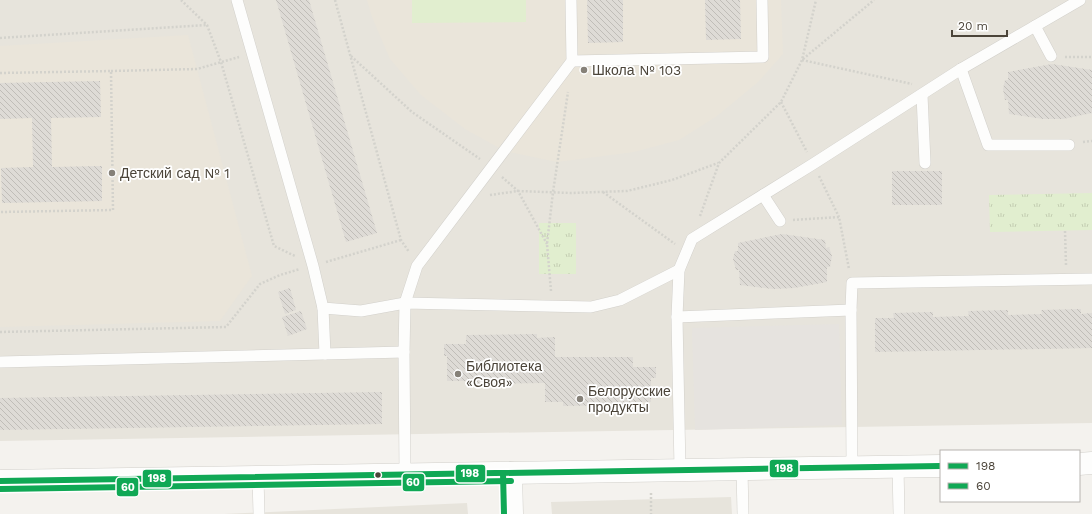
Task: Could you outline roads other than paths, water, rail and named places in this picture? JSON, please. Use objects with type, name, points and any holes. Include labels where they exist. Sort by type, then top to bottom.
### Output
[{"type":"street","points":[[1080,464],[1092,464]]},
{"type":"street","points":[[0,481],[940,466]]},
{"type":"street","points":[[511,473],[512,514]]},
{"type":"lane","points":[[237,0],[313,266],[323,308],[325,354]]},
{"type":"lane","points":[[405,475],[405,303],[418,266],[572,61],[571,0]]},
{"type":"lane","points":[[572,61],[763,57],[762,0]]},
{"type":"lane","points":[[680,470],[677,317],[679,270],[692,239],[961,69],[1080,0]]},
{"type":"lane","points":[[1035,26],[1051,56]]},
{"type":"lane","points":[[961,69],[988,144],[1069,145]]},
{"type":"lane","points":[[922,95],[925,163]]},
{"type":"lane","points":[[763,195],[780,221]]},
{"type":"lane","points":[[323,308],[361,311],[405,303],[591,307],[620,300],[679,270]]},
{"type":"lane","points":[[852,467],[852,283],[1092,279]]},
{"type":"lane","points":[[677,317],[851,310]]},
{"type":"lane","points":[[0,362],[404,352]]},
{"type":"lane","points":[[898,466],[899,514]]},
{"type":"lane","points":[[742,469],[743,514]]},
{"type":"lane","points":[[258,477],[259,514]]},
{"type":"place","name":"Школа № 103","points":[[584,70]]},
{"type":"place","name":"Детский сад № 1","points":[[112,173]]},
{"type":"place","name":"Библиотека «Своя»","points":[[458,374]]},
{"type":"place","name":"Белорусские продукты","points":[[580,399]]}]
